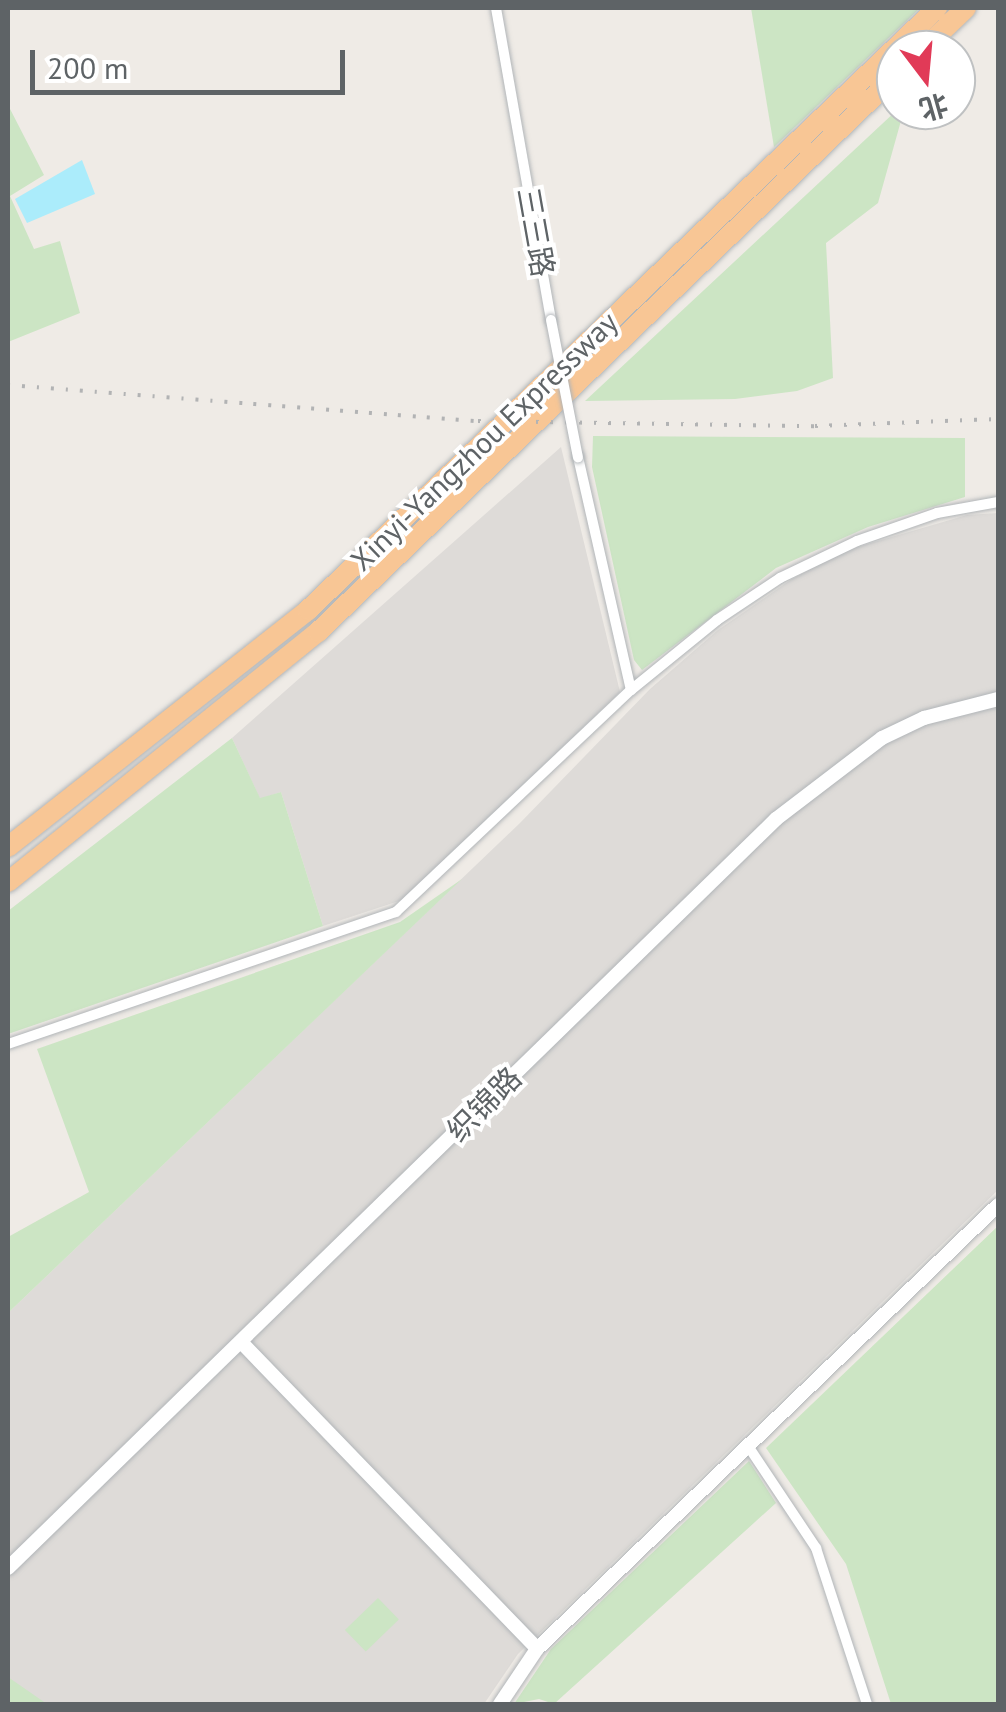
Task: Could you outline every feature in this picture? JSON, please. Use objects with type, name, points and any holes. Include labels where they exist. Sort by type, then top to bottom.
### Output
[{"type":"highway","name":"Xinyi-Yangzhou Expressway","points":[[8,847],[308,610],[938,8]]},
{"type":"highway","points":[[943,30],[966,8]]},
{"type":"highway","name":"Xinyi-Yangzhou Expressway","points":[[8,882],[318,632],[876,94]]},
{"type":"street","name":"三三路","points":[[496,8],[578,457],[631,690]]},
{"type":"street","points":[[8,1044],[412,903],[631,690],[780,578],[857,540],[938,513],[998,502]]},
{"type":"street","name":"织锦路","points":[[8,1568],[776,820],[882,738],[924,718],[998,699]]},
{"type":"street","points":[[500,1704],[537,1649],[998,1205]]},
{"type":"street","points":[[242,1343],[537,1649]]},
{"type":"street","points":[[748,1446],[816,1548],[867,1704]]},
{"type":"shaded area","points":[[561,447],[620,692],[405,899],[323,926],[281,792],[260,799],[232,738]]},
{"type":"shaded area","points":[[998,513],[998,1190],[518,1654],[484,1704],[8,1704],[8,1313],[520,823],[650,689],[718,630],[792,579],[847,550],[967,515]]},
{"type":"green space","points":[[751,8],[920,8],[897,30],[876,30],[876,50],[774,147]]},
{"type":"green space","points":[[8,105],[44,175],[10,196],[34,249],[60,241],[80,313],[8,342]]},
{"type":"green space","points":[[876,130],[898,130],[878,203],[826,243],[833,378],[797,391],[735,399],[585,401]]},
{"type":"green space","points":[[593,436],[965,438],[965,497],[868,527],[776,568],[642,670],[634,660],[592,467]]},
{"type":"green space","points":[[232,738],[260,798],[281,792],[323,926],[8,1034],[8,911]]},
{"type":"green space","points":[[462,879],[8,1313],[8,1237],[89,1192],[37,1049],[400,922]]},
{"type":"green space","points":[[998,1226],[998,1704],[891,1704],[846,1564],[766,1448]]},
{"type":"green space","points":[[749,1461],[776,1503],[554,1704],[539,1699],[514,1704],[551,1649]]},
{"type":"green space","points":[[378,1598],[399,1620],[366,1652],[345,1630]]},
{"type":"green space","points":[[8,1677],[47,1704],[8,1704]]},
{"type":"water","points":[[82,160],[95,194],[27,223],[15,199]]},
{"type":"railway","points":[[8,385],[478,421],[815,426],[998,419]]}]
